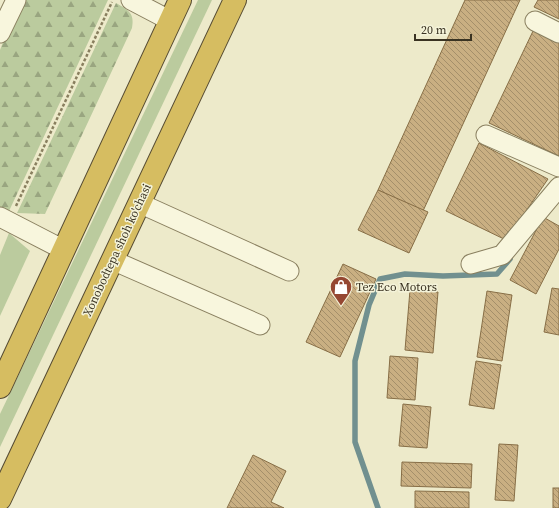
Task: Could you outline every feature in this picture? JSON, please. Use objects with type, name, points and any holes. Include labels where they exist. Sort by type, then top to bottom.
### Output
[{"type":"highway","points":[[0,387],[180,0]]},
{"type":"highway","name":"Xonobodtepa shoh ko'chasi","points":[[0,499],[235,0]]},
{"type":"street","points":[[0,33],[16,0]]},
{"type":"street","points":[[131,0],[171,21]]},
{"type":"street","points":[[535,21],[559,33]]},
{"type":"street","points":[[486,135],[559,167]]},
{"type":"street","points":[[471,264],[502,255],[559,187]]},
{"type":"street","points":[[139,203],[289,271]]},
{"type":"street","points":[[4,219],[64,250]]},
{"type":"street","points":[[112,260],[260,325]]},
{"type":"path","points":[[4,219],[113,0]]},
{"type":"green space","points":[[22,0],[108,0],[9,211],[0,207],[0,50],[14,14]]},
{"type":"green space","points":[[198,0],[212,0],[0,447],[0,414]]},
{"type":"green space","points":[[116,3],[130,12],[133,23],[132,28],[45,214],[17,213]]},
{"type":"green space","points":[[9,233],[30,251],[0,316],[0,255]]},
{"type":"building","points":[[465,0],[520,0],[423,211],[378,190]]},
{"type":"building","points":[[538,0],[559,0],[559,19],[534,7]]},
{"type":"building","points":[[534,29],[559,42],[559,156],[489,123]]},
{"type":"building","points":[[479,143],[548,179],[506,240],[446,211]]},
{"type":"building","points":[[378,190],[428,212],[409,253],[358,230]]},
{"type":"building","points":[[543,217],[559,226],[559,249],[536,294],[510,280]]},
{"type":"building","points":[[343,264],[376,279],[340,357],[306,342]]},
{"type":"building","points":[[552,288],[559,289],[559,335],[544,332]]},
{"type":"building","points":[[410,290],[438,292],[433,353],[405,350]]},
{"type":"building","points":[[487,291],[512,295],[502,361],[477,357]]},
{"type":"building","points":[[390,356],[418,358],[415,400],[387,398]]},
{"type":"building","points":[[476,361],[501,365],[494,409],[469,405]]},
{"type":"building","points":[[403,404],[431,407],[427,448],[399,446]]},
{"type":"building","points":[[499,444],[518,445],[514,501],[495,500]]},
{"type":"building","points":[[253,455],[286,471],[271,502],[284,508],[227,508]]},
{"type":"building","points":[[402,462],[472,464],[471,488],[401,486]]},
{"type":"building","points":[[553,488],[559,488],[559,508],[553,508]]},
{"type":"building","points":[[415,491],[469,492],[469,508],[415,508]]},
{"type":"waterway","points":[[378,508],[355,442],[355,361],[369,305],[380,279],[405,274],[443,276],[497,274],[510,259]]},
{"type":"place","name":"Tez Eco Motors","points":[[341,306]]}]
